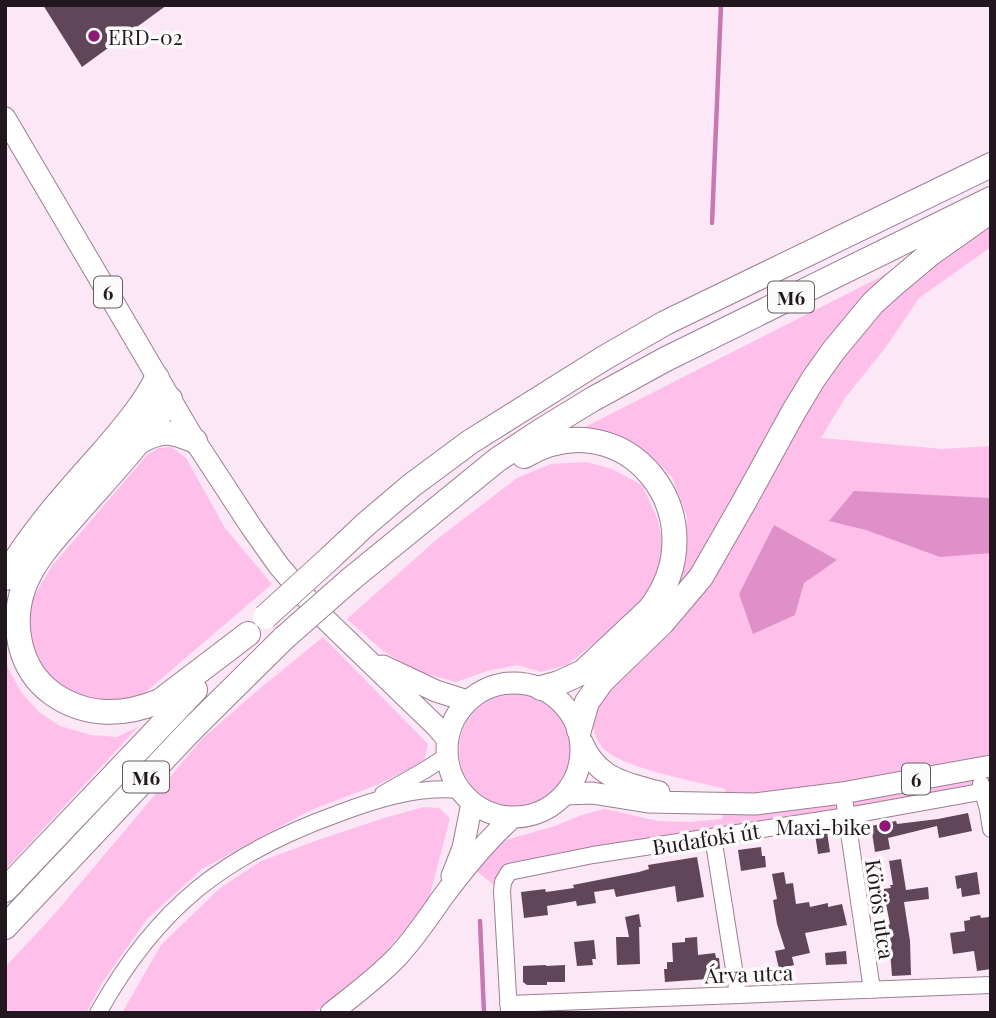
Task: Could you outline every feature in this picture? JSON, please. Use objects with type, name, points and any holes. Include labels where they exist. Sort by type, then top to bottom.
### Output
[{"type":"highway","name":"M6","points":[[5,890],[257,626],[366,524],[412,485],[470,442],[665,323],[991,165]]},
{"type":"highway","name":"M6","points":[[5,927],[193,728],[284,638],[351,579],[496,460],[653,365],[991,199]]},
{"type":"highway","points":[[580,735],[587,702],[603,681],[662,623],[701,578],[794,411],[834,350],[873,303],[893,285],[930,254],[991,211]]},
{"type":"highway","points":[[5,578],[20,552],[148,397],[157,378]]},
{"type":"highway","points":[[135,414],[170,399]]},
{"type":"highway","points":[[170,399],[138,443],[49,545],[26,582],[19,605],[19,643],[27,663],[43,685],[67,702],[86,709],[123,712],[160,701],[257,626]]},
{"type":"highway","points":[[138,443],[153,434],[165,433],[195,441]]},
{"type":"highway","points":[[436,508],[534,450],[571,440],[587,441],[630,455],[652,475],[660,487],[670,509],[676,547],[670,573],[657,600],[583,672],[541,688]]},
{"type":"main road","name":"6","points":[[5,118],[157,378],[252,528],[279,566],[321,615],[437,727],[447,747],[454,780],[466,796]]},
{"type":"main road","name":"6","points":[[366,658],[436,691],[467,701]]},
{"type":"main road","points":[[447,747],[451,725],[458,712],[478,693],[502,683],[528,684],[541,688]]},
{"type":"main road","name":"6","points":[[541,688],[565,705],[573,716],[580,735]]},
{"type":"main road","points":[[444,895],[463,848],[466,796],[492,813],[513,817],[525,816],[547,808],[565,794],[572,784],[580,763],[580,735]]},
{"type":"main road","name":"Budafoki út","points":[[580,735],[587,753],[604,773],[638,786],[701,802]]},
{"type":"main road","name":"Budafoki út","points":[[565,794],[592,793],[648,802],[755,804],[842,793],[984,767]]},
{"type":"main road","points":[[331,1013],[396,958],[444,895],[499,829],[513,817]]},
{"type":"street","points":[[365,803],[425,770],[447,747]]},
{"type":"street","points":[[984,767],[991,829]]},
{"type":"street","points":[[897,783],[901,805]]},
{"type":"street","points":[[99,1013],[113,986],[162,921],[214,875],[254,850],[298,828],[365,803],[414,792],[445,789],[466,796]]},
{"type":"street","name":"Budafoki út","points":[[508,1008],[502,891],[505,876],[509,872],[593,855],[847,816],[987,790]]},
{"type":"street","name":"Körös utca","points":[[842,793],[872,990]]},
{"type":"street","points":[[713,837],[738,994]]},
{"type":"street","name":"Árva utca","points":[[508,1008],[738,994],[991,985]]},
{"type":"shaded area","points":[[991,223],[991,247],[919,298],[886,347],[845,398],[821,438],[942,449],[991,446],[991,784],[509,867],[494,885],[474,869],[488,854],[506,840],[582,815],[605,809],[658,821],[722,819],[725,789],[640,767],[610,754],[596,738],[592,710],[644,650],[823,375],[891,299]],"holes":[[[804,583],[795,615],[739,594]]]},
{"type":"shaded area","points":[[904,265],[673,595],[684,561],[687,517],[672,477],[655,460],[623,441],[577,431]]},
{"type":"shaded area","points":[[171,447],[186,458],[225,528],[272,584],[141,696],[105,705],[57,686],[37,661],[28,631],[31,601],[52,566],[148,454],[159,448]]},
{"type":"shaded area","points":[[587,462],[612,469],[642,485],[658,520],[663,548],[655,585],[625,618],[567,665],[541,672],[518,665],[487,671],[456,682],[417,671],[383,651],[347,619],[436,540],[517,478],[551,464]]},
{"type":"shaded area","points":[[854,491],[991,498],[991,553],[940,557],[866,530],[829,521]]},
{"type":"shaded area","points":[[774,525],[837,560],[804,583],[795,615],[753,634],[739,594]]},
{"type":"shaded area","points":[[323,637],[428,744],[424,761],[379,784],[311,810],[202,869],[147,919],[102,983],[86,1013],[5,1013],[5,967],[51,918],[202,739]]},
{"type":"shaded area","points":[[5,656],[8,668],[21,692],[39,712],[60,726],[91,735],[117,737],[138,727],[5,870]]},
{"type":"shaded area","points":[[515,694],[536,698],[554,711],[567,729],[571,750],[567,771],[554,789],[536,802],[515,806],[494,802],[476,789],[463,771],[459,750],[463,729],[476,711],[494,698]]},
{"type":"shaded area","points":[[424,807],[439,808],[450,818],[428,902],[378,961],[332,1002],[311,1013],[122,1013],[161,945],[219,889],[261,861],[384,818]]},
{"type":"building","name":"ERD-02","points":[[43,5],[167,5],[82,67]]},
{"type":"building","points":[[968,813],[972,831],[939,838],[937,826],[888,838],[890,849],[875,852],[871,826]]},
{"type":"building","points":[[827,832],[830,852],[818,854],[815,834]]},
{"type":"building","points":[[761,847],[766,867],[741,871],[738,850]]},
{"type":"building","points":[[697,857],[704,897],[677,902],[675,886],[616,897],[614,889],[594,892],[596,903],[577,906],[576,901],[547,906],[548,915],[524,918],[521,892],[574,888],[573,885],[649,869],[648,865]]},
{"type":"building","points":[[901,859],[906,890],[928,887],[929,899],[904,902],[910,941],[911,975],[892,976],[890,924],[883,889],[893,885],[889,861]]},
{"type":"building","points":[[784,872],[786,884],[793,883],[796,904],[809,902],[810,907],[828,903],[828,907],[842,904],[847,925],[805,933],[810,953],[792,957],[794,965],[779,969],[775,951],[785,949],[777,924],[773,900],[777,899],[772,874]]},
{"type":"building","points":[[977,872],[980,894],[962,897],[961,888],[957,889],[955,876]]},
{"type":"building","points":[[639,914],[640,964],[617,965],[616,937],[629,937],[625,917]]},
{"type":"building","points":[[980,915],[981,918],[989,917],[991,969],[977,971],[974,951],[953,954],[950,933],[965,931],[964,921]]},
{"type":"building","points":[[697,937],[698,955],[715,953],[716,958],[719,958],[721,978],[665,982],[664,969],[667,969],[667,962],[673,962],[672,943]]},
{"type":"building","points":[[594,940],[596,959],[592,959],[593,965],[577,966],[574,942]]},
{"type":"building","points":[[846,951],[847,964],[826,965],[825,953]]},
{"type":"building","points":[[565,965],[565,982],[527,985],[523,982],[523,966]]},
{"type":"waterway","points":[[712,223],[721,5]]},
{"type":"waterway","points":[[480,921],[484,1013]]},
{"type":"place","name":"ERD-02","points":[[94,36]]},
{"type":"place","name":"Maxi-bike","points":[[885,826]]}]
